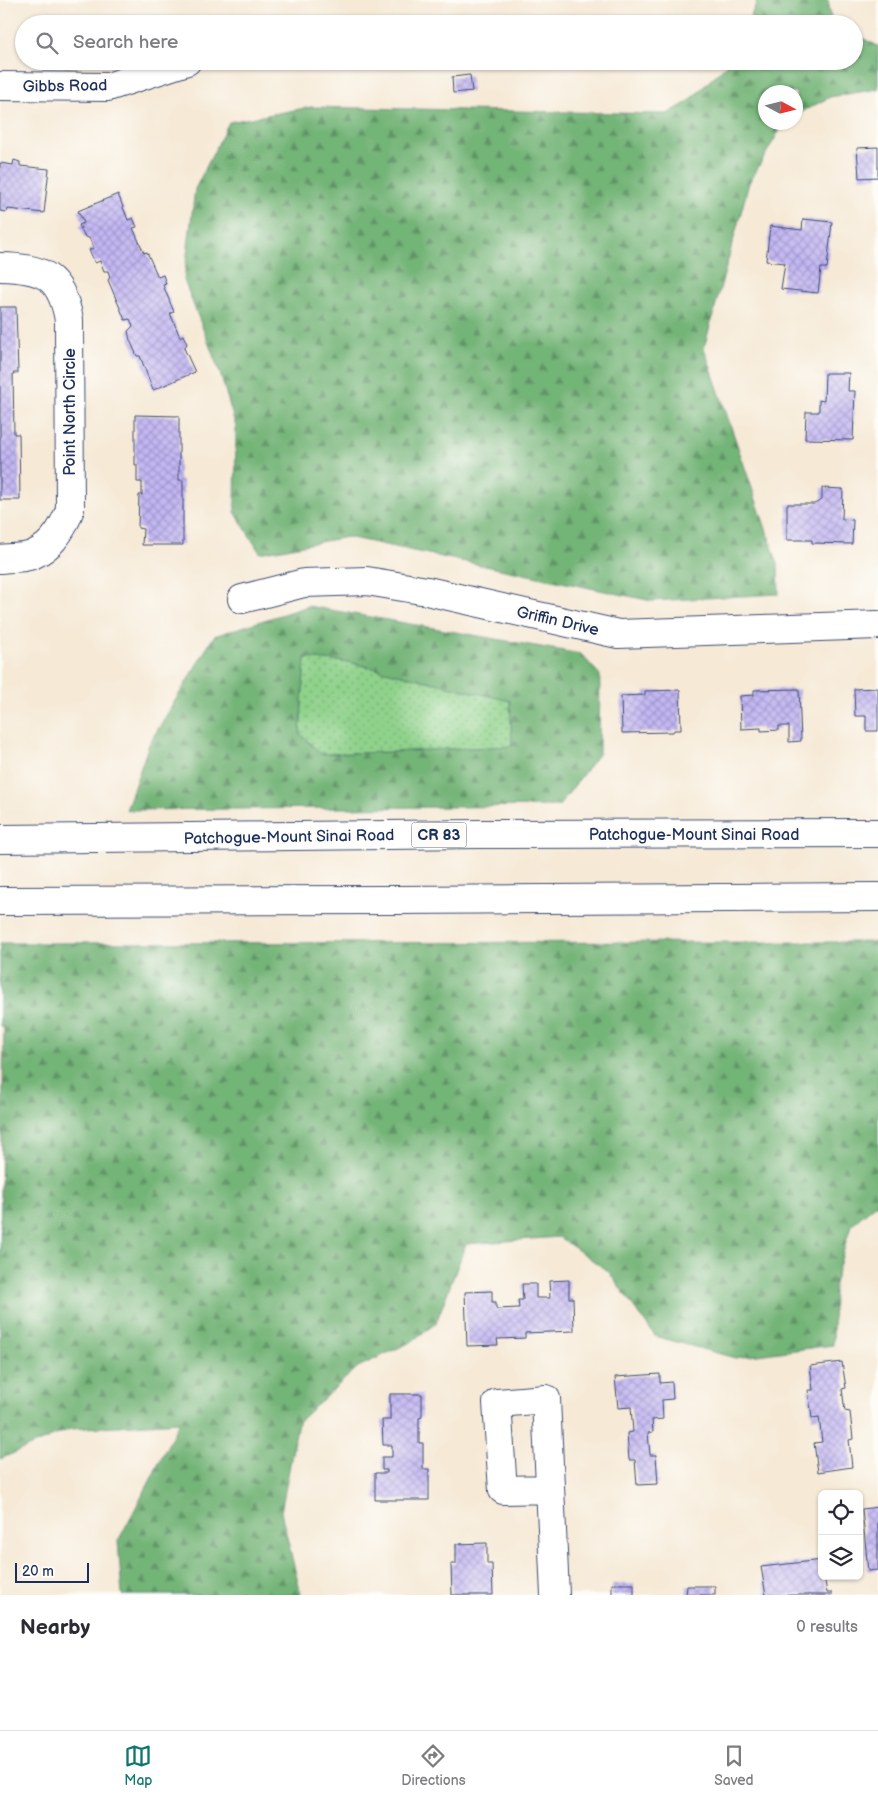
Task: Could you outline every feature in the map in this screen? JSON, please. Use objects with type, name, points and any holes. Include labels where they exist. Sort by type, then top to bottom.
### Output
[{"type":"main road","name":"Gibbs Road","points":[[0,86],[108,87],[160,70]]},
{"type":"main road","name":"Point North Circle","points":[[0,267],[26,268],[46,275],[61,293],[66,303],[69,320],[70,510],[66,521],[50,544],[26,557],[0,559]]},
{"type":"main road","name":"Griffin Drive","points":[[242,599],[304,583],[367,581],[427,591],[618,634],[878,626]]},
{"type":"main road","name":"Patchogue-Mount Sinai Road","points":[[0,839],[478,834],[878,833]]},
{"type":"main road","points":[[0,901],[878,896]]},
{"type":"main road","points":[[550,1489],[555,1595]]},
{"type":"green space","points":[[758,0],[828,0],[830,15],[751,15]]},
{"type":"green space","points":[[863,38],[878,46],[878,89],[830,97],[803,111],[803,85],[758,85],[758,130],[780,130],[749,183],[704,348],[778,564],[779,594],[652,601],[347,537],[260,553],[235,512],[236,427],[220,373],[184,280],[195,189],[229,122],[311,107],[667,114],[688,102],[721,70],[863,70]]},
{"type":"green space","points":[[308,606],[581,654],[600,675],[599,753],[559,806],[126,810],[149,744],[214,636]],"holes":[[[305,658],[348,662],[510,701],[512,746],[321,754],[300,734]]]},
{"type":"green space","points":[[305,658],[348,662],[510,701],[512,746],[321,754],[300,734]]},
{"type":"green space","points":[[878,942],[878,1203],[851,1225],[834,1284],[833,1345],[735,1358],[655,1336],[608,1271],[559,1237],[466,1244],[436,1323],[411,1342],[358,1367],[298,1422],[281,1512],[301,1595],[122,1595],[118,1541],[179,1422],[70,1429],[0,1459],[0,1261],[4,1027],[0,1026],[0,943]]},
{"type":"building","points":[[470,75],[472,91],[453,93],[452,77]]},
{"type":"building","points":[[878,147],[878,177],[859,178],[857,148]]},
{"type":"building","points":[[14,160],[20,162],[20,166],[49,169],[44,213],[8,209],[7,212],[0,211],[0,163],[13,165]]},
{"type":"building","points":[[118,194],[128,220],[133,218],[137,227],[133,228],[144,253],[147,252],[158,277],[163,275],[166,284],[163,285],[174,312],[170,313],[180,337],[183,335],[187,344],[184,348],[195,372],[153,390],[140,356],[137,356],[130,340],[128,331],[133,326],[130,319],[125,320],[108,280],[110,277],[108,271],[104,271],[100,261],[95,263],[89,250],[94,248],[89,238],[85,237],[79,225],[84,223],[78,211]]},
{"type":"building","points":[[803,219],[832,222],[827,268],[821,268],[818,293],[781,289],[785,263],[766,261],[770,226],[802,230]]},
{"type":"building","points":[[0,307],[16,307],[18,373],[13,373],[14,434],[19,434],[20,500],[0,500]]},
{"type":"building","points":[[825,373],[849,373],[848,391],[855,391],[853,440],[805,439],[806,412],[819,412],[819,400],[824,401]]},
{"type":"building","points":[[135,415],[179,416],[179,480],[183,480],[183,545],[142,545],[143,529],[138,528],[139,495],[142,495],[142,482],[137,482],[137,465],[135,465]]},
{"type":"building","points":[[822,488],[843,489],[842,519],[853,520],[852,544],[812,543],[812,540],[787,540],[787,504],[814,504],[822,500]]},
{"type":"building","points":[[878,688],[878,731],[866,731],[866,716],[855,716],[854,689]]},
{"type":"building","points":[[799,689],[801,741],[789,742],[789,726],[779,726],[779,730],[761,731],[761,728],[741,729],[740,696],[754,695],[754,690]]},
{"type":"building","points":[[680,690],[681,730],[674,730],[673,732],[622,733],[621,696],[645,695],[645,691]]},
{"type":"building","points":[[569,1280],[569,1298],[573,1298],[574,1331],[525,1333],[525,1338],[497,1339],[498,1345],[467,1346],[465,1292],[492,1291],[492,1302],[496,1302],[496,1309],[519,1308],[518,1300],[523,1300],[522,1284],[536,1284],[536,1298],[550,1298],[549,1281]]},
{"type":"building","points":[[842,1362],[846,1388],[842,1389],[845,1411],[850,1412],[853,1439],[849,1440],[852,1467],[818,1472],[814,1443],[822,1442],[819,1417],[812,1418],[808,1390],[813,1390],[810,1366]]},
{"type":"building","points":[[660,1374],[660,1383],[672,1382],[673,1399],[662,1400],[663,1419],[652,1420],[653,1432],[648,1433],[650,1455],[656,1455],[658,1484],[637,1485],[635,1460],[629,1460],[627,1433],[633,1432],[631,1407],[618,1408],[615,1377]]},
{"type":"building","points":[[390,1394],[422,1394],[422,1417],[419,1418],[419,1443],[423,1443],[423,1469],[429,1469],[429,1500],[375,1500],[375,1473],[387,1473],[387,1470],[382,1470],[382,1457],[392,1457],[392,1445],[383,1445],[382,1420],[390,1420]]},
{"type":"building","points":[[878,1507],[878,1570],[868,1571],[863,1509]]},
{"type":"building","points":[[487,1543],[487,1564],[492,1564],[493,1595],[452,1595],[451,1564],[456,1564],[456,1544]]},
{"type":"building","points":[[818,1560],[818,1580],[825,1580],[827,1593],[832,1593],[832,1595],[766,1595],[761,1567]]},
{"type":"building","points":[[612,1584],[634,1584],[634,1595],[612,1595]]},
{"type":"building","points":[[687,1586],[715,1586],[715,1595],[686,1595]]}]
